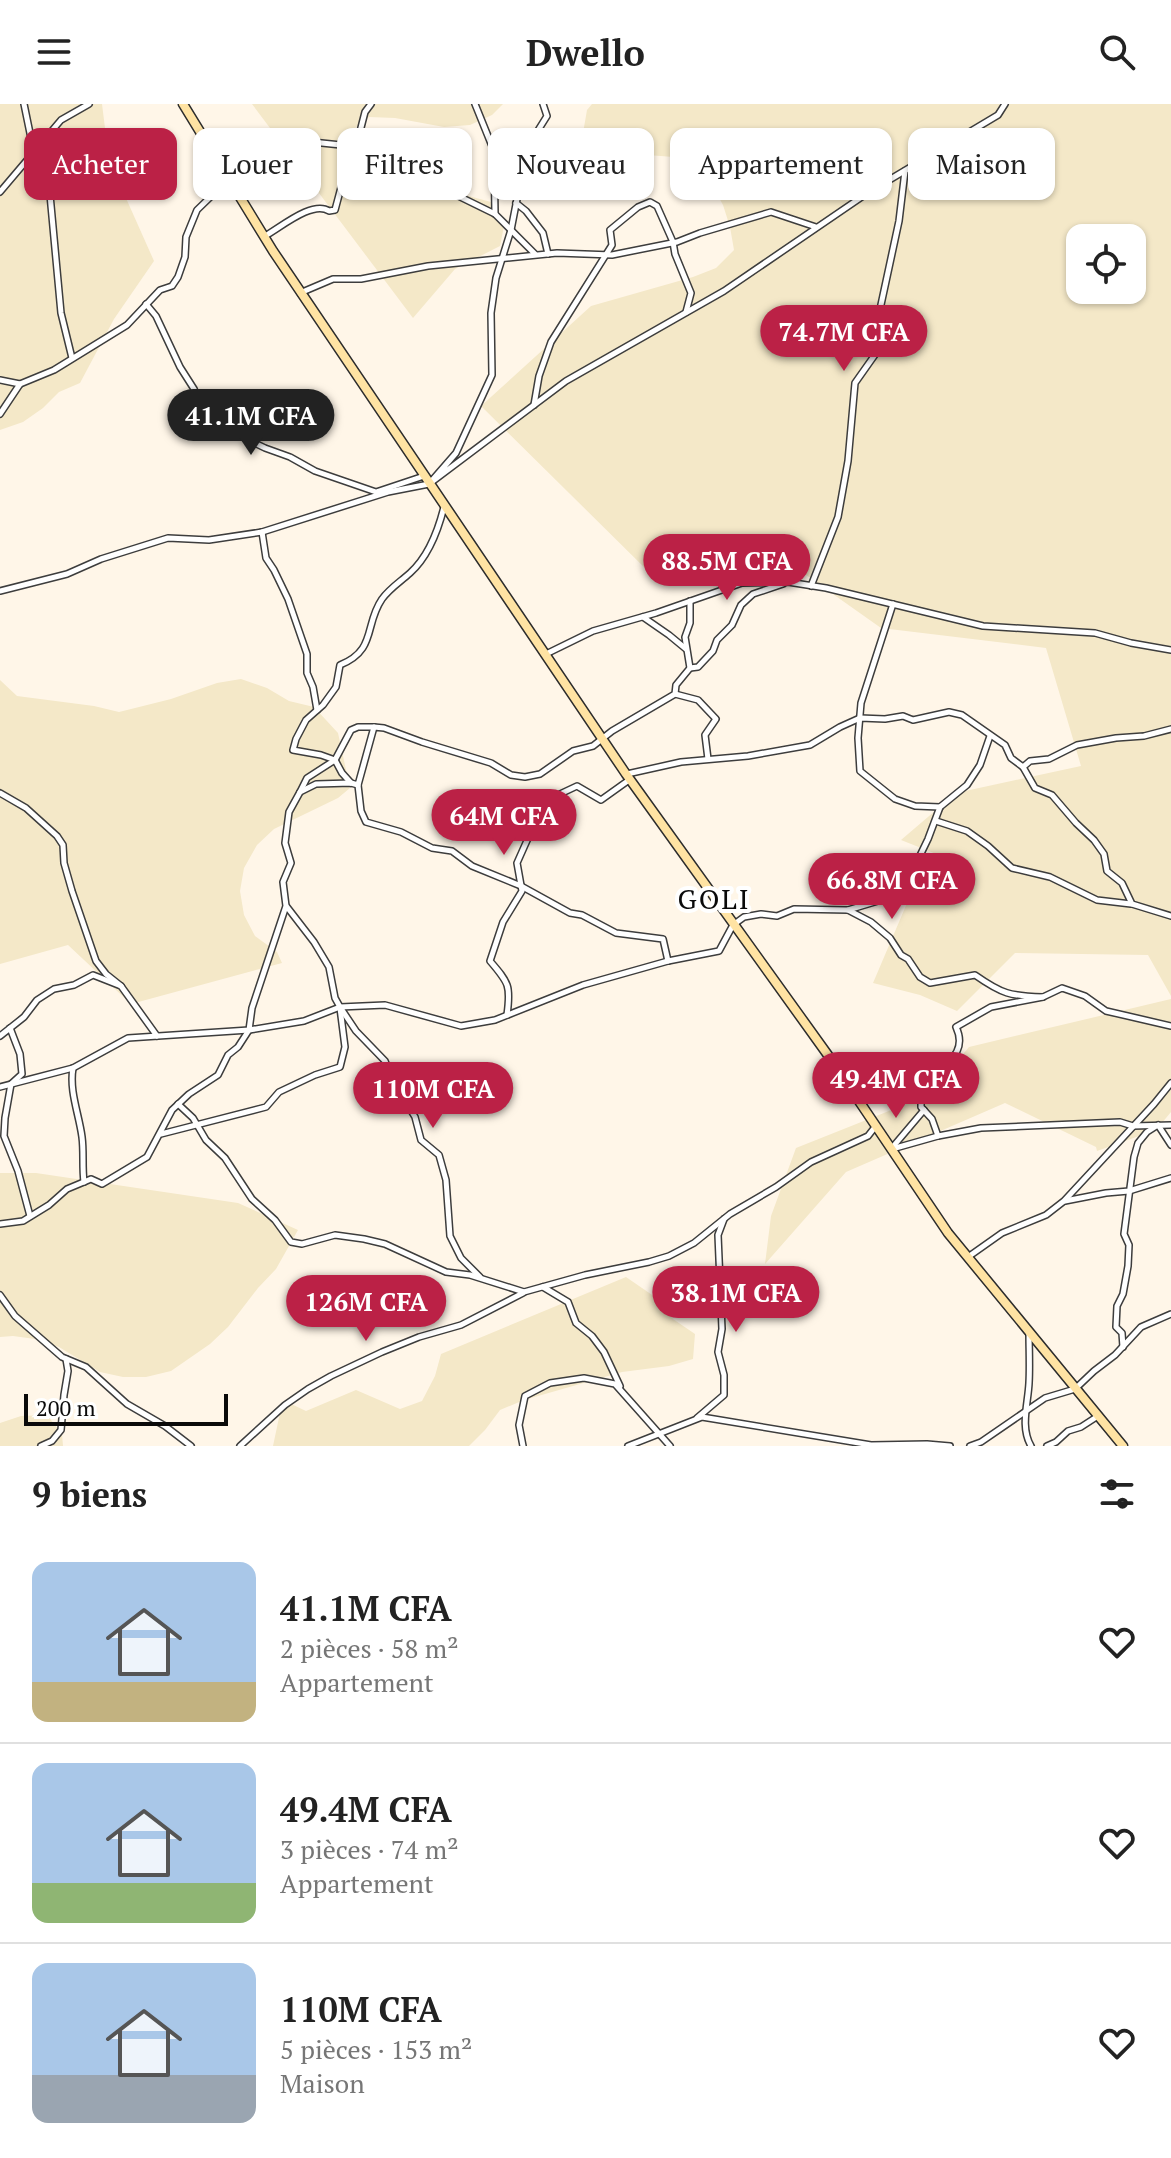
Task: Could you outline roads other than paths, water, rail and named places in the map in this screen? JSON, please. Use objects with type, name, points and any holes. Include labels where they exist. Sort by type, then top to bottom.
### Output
[{"type":"main road","points":[[183,104],[198,128]]},
{"type":"main road","points":[[242,200],[300,293],[602,739],[830,1058],[948,1233],[1123,1446]]},
{"type":"street","points":[[24,104],[30,128]]},
{"type":"street","points":[[53,128],[89,104]]},
{"type":"street","points":[[361,128],[365,112],[371,104]]},
{"type":"street","points":[[475,104],[494,151],[495,214]]},
{"type":"street","points":[[146,304],[156,316],[201,407],[230,431],[315,471],[376,492],[427,480],[456,453],[492,375],[491,313],[496,278],[518,194],[516,151],[537,132],[547,116],[543,104]]},
{"type":"street","points":[[0,591],[67,574],[101,559],[168,538],[209,540],[262,532],[427,480],[566,381],[724,291],[869,192],[998,115],[1005,104]]},
{"type":"street","points":[[0,192],[24,164]]},
{"type":"street","points":[[811,586],[838,517],[848,461],[855,383],[879,349],[879,314],[899,221],[905,170]]},
{"type":"street","points":[[50,200],[61,313],[72,358]]},
{"type":"street","points":[[0,380],[20,384],[54,370],[127,325],[160,290],[172,286],[185,257],[186,237],[197,210],[207,200]]},
{"type":"street","points":[[264,237],[316,207],[335,210],[338,200]]},
{"type":"street","points":[[466,200],[495,214],[536,255]]},
{"type":"street","points":[[534,405],[539,376],[551,342],[612,245],[610,230],[638,207],[650,202],[657,206],[691,293],[686,313]]},
{"type":"street","points":[[516,203],[543,233],[548,254]]},
{"type":"street","points":[[300,293],[333,279],[361,279],[428,266],[548,254],[612,255],[673,242],[771,212],[817,227]]},
{"type":"street","points":[[0,414],[20,384]]},
{"type":"street","points":[[355,784],[342,773],[335,760],[293,750],[296,739],[306,720],[323,705],[336,687],[340,665],[355,658],[365,643],[379,603],[390,588],[411,572],[425,555],[438,529],[444,506]]},
{"type":"street","points":[[262,532],[266,558],[288,599],[307,654],[307,673],[317,710]]},
{"type":"street","points":[[675,694],[676,685],[690,668],[698,667],[713,651],[717,640],[732,625],[741,605],[753,594],[788,582]]},
{"type":"street","points":[[546,654],[593,631],[742,583],[788,582],[983,626],[1095,633],[1171,650]]},
{"type":"street","points":[[690,601],[690,623],[685,637],[690,668]]},
{"type":"street","points":[[893,604],[861,703],[858,738],[860,771],[895,799],[915,806],[940,807]]},
{"type":"street","points":[[642,617],[687,650]]},
{"type":"street","points":[[0,1224],[23,1221],[67,1189],[91,1179],[102,1184],[147,1157],[172,1110],[189,1094],[218,1075],[228,1055],[238,1047],[249,1030],[260,981],[286,906],[283,882],[291,863],[285,843],[289,812],[307,778],[335,760],[351,730],[358,727],[384,728],[478,758],[511,775],[525,777],[540,774],[573,751],[593,746],[675,694],[698,700],[716,719],[705,735],[708,759]]},
{"type":"street","points":[[507,1015],[507,981],[490,961],[503,922],[522,891],[517,863],[527,839],[560,794],[577,786],[601,800],[628,777],[708,759],[748,756],[810,745],[860,718],[903,716],[913,720],[949,712],[962,715],[1005,745],[1011,758],[1023,767],[1035,788],[1052,795],[1094,840],[1104,854],[1107,871],[1122,883],[1132,904]]},
{"type":"street","points":[[374,727],[355,784],[366,822],[401,832],[432,848],[452,851],[472,866],[521,886],[570,913],[582,915],[616,933],[663,939],[668,961]]},
{"type":"street","points":[[1023,767],[1030,761],[1049,759],[1077,745],[1171,729]]},
{"type":"street","points":[[0,1087],[73,1068],[128,1038],[249,1030],[304,1021],[340,1007],[385,1005],[461,1026],[495,1020],[583,985],[668,961],[719,951],[733,925],[744,917],[761,914],[777,916],[794,909],[848,910],[908,892],[915,866],[940,807],[967,785],[980,765],[990,736]]},
{"type":"street","points":[[300,792],[316,784],[355,784]]},
{"type":"street","points":[[0,793],[26,808],[63,845],[64,863],[96,961],[121,986],[157,1036]]},
{"type":"street","points":[[936,821],[967,831],[1012,868],[1050,877],[1097,900],[1132,904],[1171,916]]},
{"type":"street","points":[[286,906],[329,967],[335,998],[340,1007],[356,1031],[385,1061],[415,1117],[421,1140],[439,1155],[446,1180],[450,1236],[461,1258],[481,1278]]},
{"type":"street","points":[[848,910],[871,922],[890,938],[920,977],[930,983],[975,975],[997,990],[1019,996],[1043,997]]},
{"type":"street","points":[[0,1036],[24,1017],[37,1000],[54,989],[74,985],[93,975],[121,986]]},
{"type":"street","points":[[938,1136],[932,1119],[921,1107],[922,1091],[934,1075],[956,1056],[960,1035],[956,1027],[991,1007],[1043,997],[1062,988],[1085,996],[1106,1011],[1171,1026]]},
{"type":"street","points":[[161,1134],[266,1107],[279,1092],[340,1067],[345,1047],[340,1007]]},
{"type":"street","points":[[10,1028],[20,1054],[22,1074],[11,1084],[4,1136],[18,1171],[30,1216]]},
{"type":"street","points":[[73,1068],[71,1082],[83,1140],[84,1182]]},
{"type":"street","points":[[968,1257],[1002,1233],[1046,1215],[1064,1201],[1171,1083]]},
{"type":"street","points":[[178,1104],[193,1118],[206,1140],[225,1158],[252,1199],[275,1220],[291,1242],[302,1244],[335,1235],[364,1239],[385,1244],[446,1272],[481,1278],[524,1292]]},
{"type":"street","points":[[891,1149],[924,1110]]},
{"type":"street","points":[[891,1149],[981,1128],[1120,1122],[1133,1126],[1171,1125]]},
{"type":"street","points":[[1158,1125],[1171,1145]]},
{"type":"street","points":[[1123,1347],[1122,1333],[1116,1327],[1117,1306],[1123,1294],[1128,1266],[1129,1245],[1124,1234],[1134,1157],[1138,1143],[1158,1125]]},
{"type":"street","points":[[240,1446],[285,1405],[308,1389],[382,1352],[461,1325],[524,1292],[669,1256],[694,1243],[724,1219],[811,1162],[868,1136],[876,1126]]},
{"type":"street","points":[[1064,1201],[1129,1191],[1171,1178]]},
{"type":"street","points":[[628,1446],[697,1418],[724,1395],[724,1375],[718,1352],[722,1329],[718,1235],[724,1219]]},
{"type":"street","points":[[542,1287],[568,1302],[576,1323],[592,1336],[604,1352],[622,1391]]},
{"type":"street","points":[[0,1295],[15,1316],[66,1358],[86,1367],[127,1404],[165,1426],[191,1446]]},
{"type":"street","points":[[970,1446],[981,1442],[1050,1396],[1075,1389],[1115,1355],[1141,1327],[1171,1314]]},
{"type":"street","points":[[1029,1330],[1026,1437],[1031,1446]]},
{"type":"street","points":[[41,1446],[53,1443],[61,1430],[68,1371],[66,1358]]},
{"type":"street","points":[[523,1446],[519,1425],[525,1396],[550,1383],[584,1378],[615,1384],[670,1446]]},
{"type":"street","points":[[1047,1446],[1098,1416]]},
{"type":"street","points":[[697,1418],[871,1445],[950,1446]]},
{"type":"district","name":"GOLI","points":[[714,898]]}]
